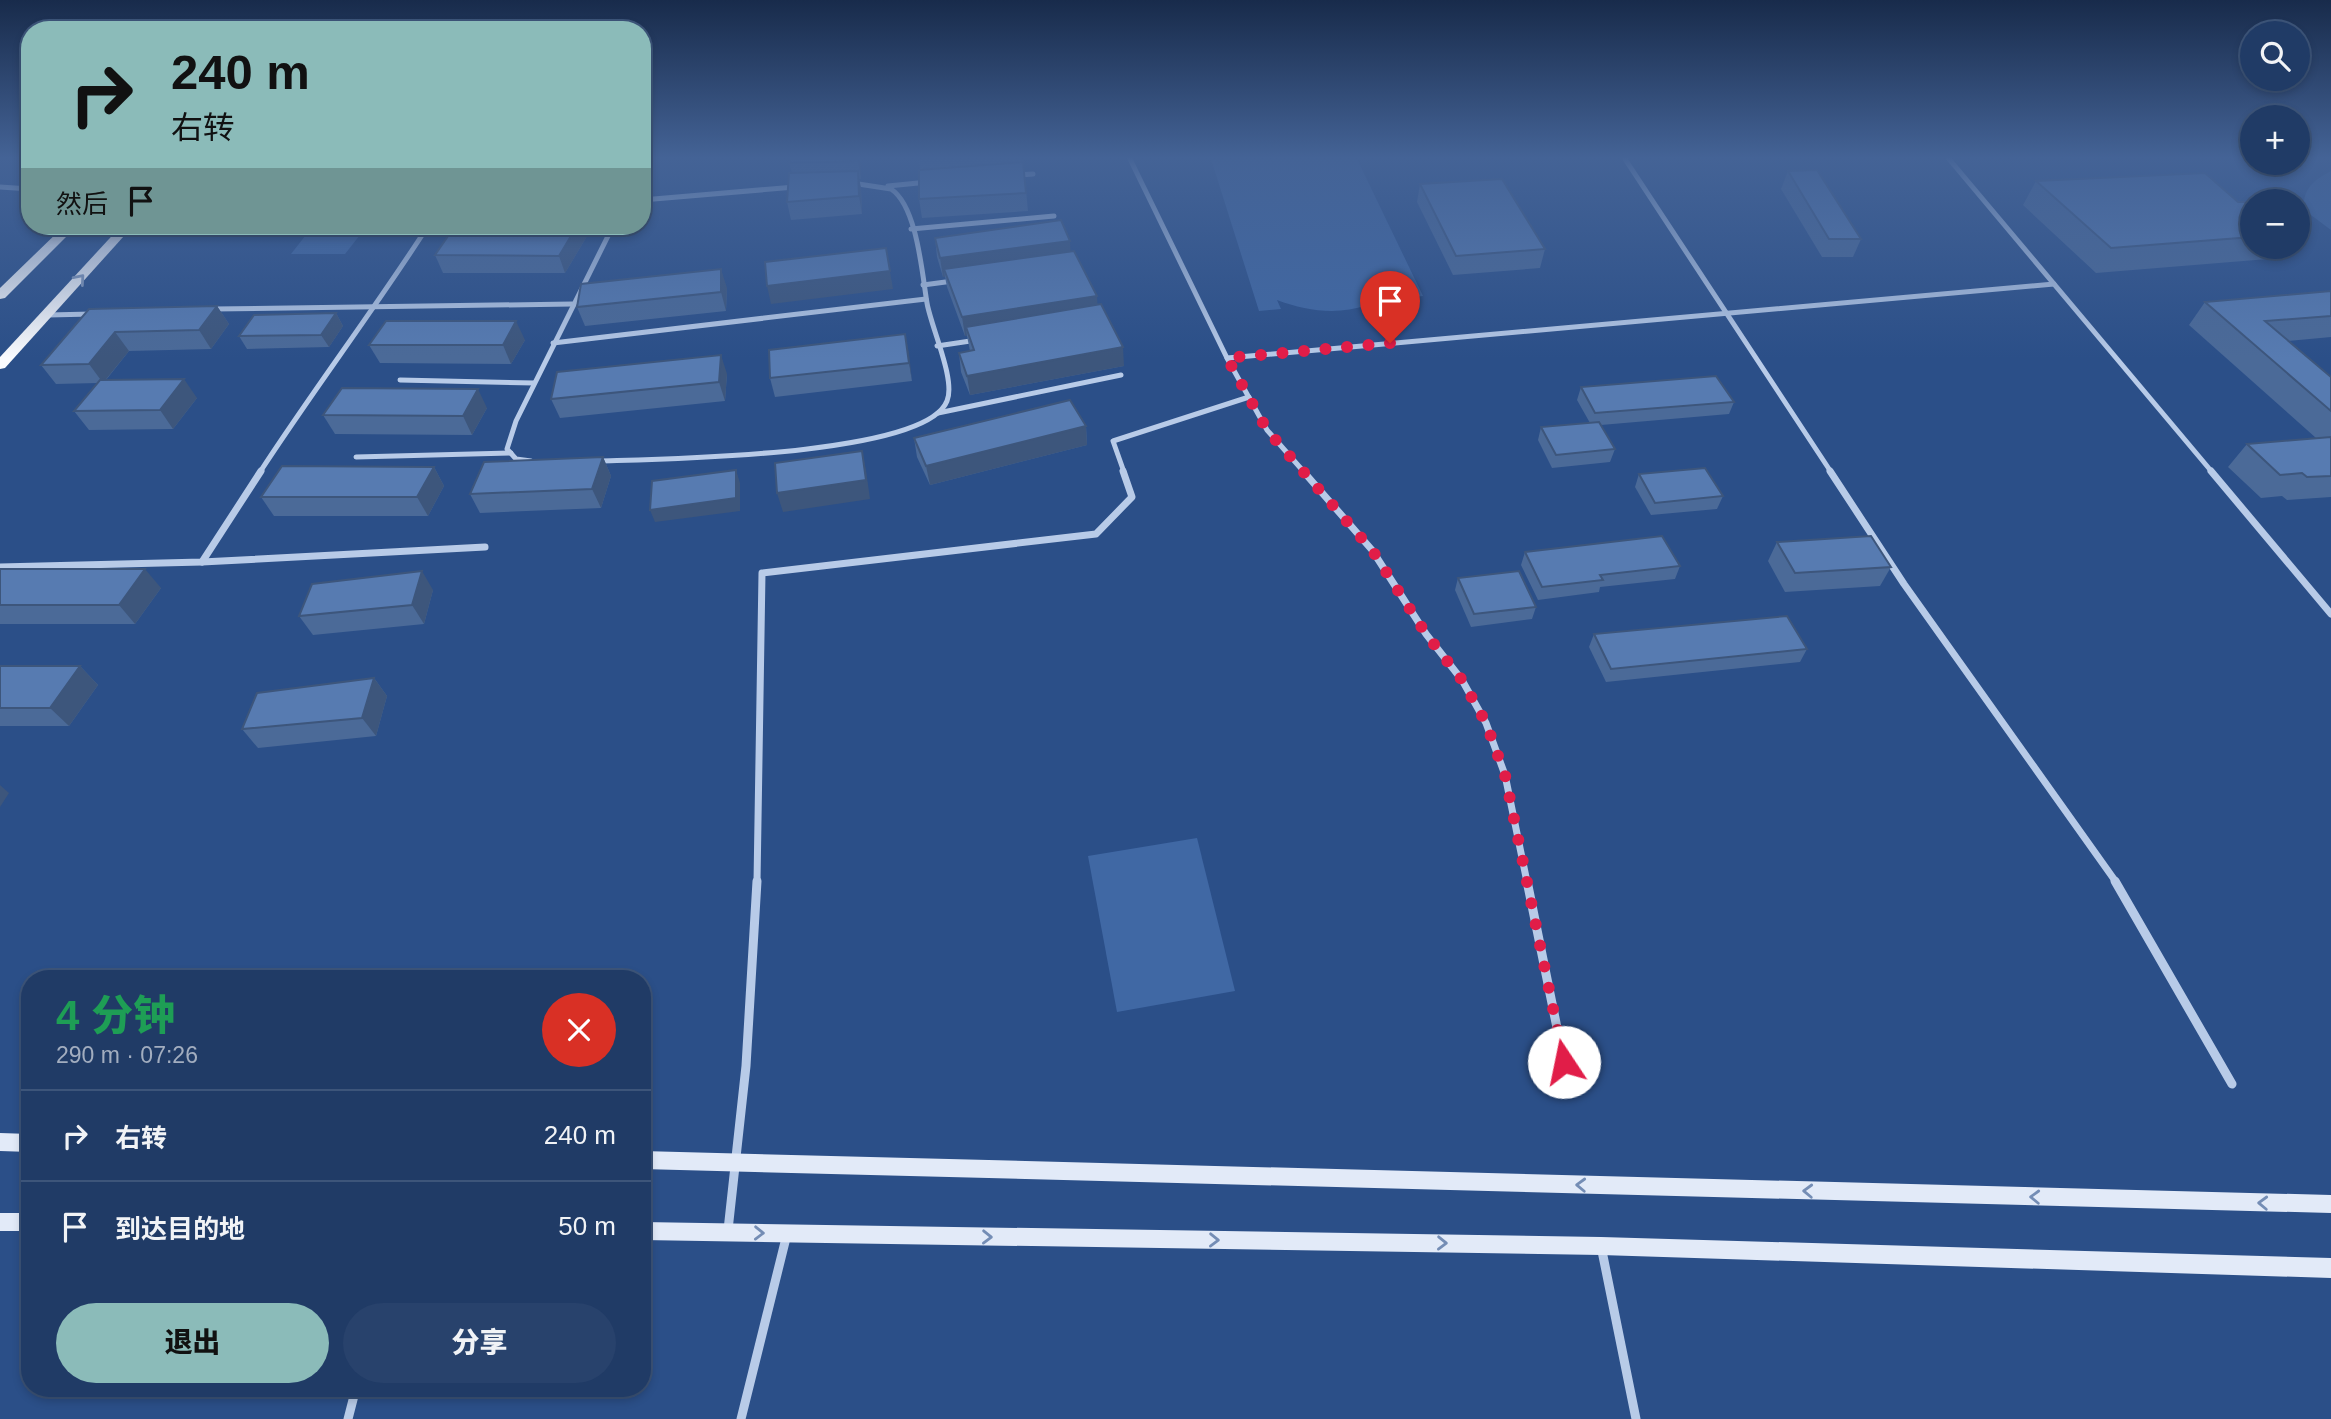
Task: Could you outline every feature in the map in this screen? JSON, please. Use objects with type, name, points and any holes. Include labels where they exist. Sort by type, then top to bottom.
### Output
[{"type":"main road","points":[[0,295],[62,235]]},
{"type":"main road","points":[[0,365],[119,235]]},
{"type":"main road","points":[[0,1142],[21,1143]]},
{"type":"main road","points":[[651,1160],[2331,1205]]},
{"type":"main road","points":[[0,1222],[21,1222]]},
{"type":"main road","points":[[651,1231],[1601,1246],[2331,1268]]},
{"type":"street","points":[[910,225],[949,390],[948,401],[938,413]]},
{"type":"street","points":[[911,229],[953,225]]},
{"type":"street","points":[[1162,225],[1227,358],[1267,430],[1372,550],[1426,634],[1462,680],[1486,723],[1505,775],[1564,1062]]},
{"type":"street","points":[[1668,225],[1904,584],[2112,875],[2232,1084]]},
{"type":"street","points":[[2005,225],[2331,614]]},
{"type":"street","points":[[202,562],[312,393],[377,305],[422,235]]},
{"type":"street","points":[[539,462],[516,459],[507,449],[516,421],[553,343],[572,304],[597,263],[609,235]]},
{"type":"street","points":[[923,285],[964,280]]},
{"type":"street","points":[[1227,358],[2054,284]]},
{"type":"street","points":[[553,343],[926,299]]},
{"type":"street","points":[[209,309],[572,304]]},
{"type":"street","points":[[47,316],[101,313]]},
{"type":"street","points":[[937,346],[991,338]]},
{"type":"street","points":[[593,461],[701,458],[831,445],[908,429],[938,413],[1121,375]]},
{"type":"street","points":[[400,380],[534,383]]},
{"type":"street","points":[[728,1233],[738,1162],[749,1041],[760,783],[762,573],[1096,534],[1132,498],[1113,441],[1249,397]]},
{"type":"street","points":[[356,457],[511,453]]},
{"type":"street","points":[[0,567],[202,562],[485,547]]},
{"type":"street","points":[[741,1419],[763,1321],[787,1234]]},
{"type":"street","points":[[1601,1246],[1636,1419]]},
{"type":"street","points":[[348,1419],[354,1397]]},
{"type":"shaded area","points":[[1232,225],[1389,225],[1423,296],[1406,298],[1398,286],[1371,304],[1340,311],[1309,309],[1277,300],[1281,309],[1259,311]]},
{"type":"shaded area","points":[[306,235],[360,235],[345,254],[291,254]]},
{"type":"shaded area","points":[[1197,838],[1235,991],[1117,1012],[1088,856]]},
{"type":"building","points":[[1024,225],[1063,225],[1070,241],[940,258],[935,238]]},
{"type":"building","points":[[1441,225],[1530,225],[1545,249],[1456,256]]},
{"type":"building","points":[[1821,225],[1852,225],[1861,239],[1829,239]]},
{"type":"building","points":[[2086,225],[2240,225],[2240,238],[2111,248]]},
{"type":"building","points":[[449,235],[572,235],[559,256],[435,255]]},
{"type":"building","points":[[886,248],[890,271],[767,286],[765,262]]},
{"type":"building","points":[[1074,251],[1097,296],[962,317],[944,269]]},
{"type":"building","points":[[721,269],[721,292],[577,307],[581,284]]},
{"type":"building","points":[[2331,291],[2331,316],[2265,321],[2331,377],[2331,411],[2205,302]]},
{"type":"building","points":[[1101,304],[1123,347],[967,376],[959,353],[974,350],[966,327]]},
{"type":"building","points":[[217,306],[199,330],[115,332],[89,364],[41,365],[89,309]]},
{"type":"building","points":[[336,313],[321,335],[239,336],[254,315]]},
{"type":"building","points":[[386,321],[516,321],[503,345],[369,345]]},
{"type":"building","points":[[905,334],[909,363],[770,378],[769,350]]},
{"type":"building","points":[[721,355],[719,382],[551,399],[557,372]]},
{"type":"building","points":[[1716,376],[1734,402],[1595,413],[1581,387]]},
{"type":"building","points":[[184,379],[160,410],[74,411],[100,380]]},
{"type":"building","points":[[342,388],[478,389],[463,416],[323,415]]},
{"type":"building","points":[[1070,400],[1086,426],[926,466],[914,438]]},
{"type":"building","points":[[1599,422],[1615,449],[1556,455],[1541,427]]},
{"type":"building","points":[[2331,437],[2331,476],[2307,477],[2302,473],[2280,475],[2247,444]]},
{"type":"building","points":[[862,451],[866,480],[777,493],[775,463]]},
{"type":"building","points":[[603,457],[592,489],[470,494],[484,462]]},
{"type":"building","points":[[282,466],[434,467],[417,497],[261,497]]},
{"type":"building","points":[[1705,468],[1723,496],[1655,503],[1639,474]]},
{"type":"building","points":[[736,470],[736,498],[650,510],[652,481]]},
{"type":"building","points":[[1662,536],[1680,566],[1600,575],[1603,580],[1542,587],[1525,552]]},
{"type":"building","points":[[1871,536],[1891,567],[1795,573],[1777,542]]},
{"type":"building","points":[[0,569],[145,569],[119,605],[0,605]]},
{"type":"building","points":[[422,571],[412,605],[299,616],[312,584]]},
{"type":"building","points":[[1519,571],[1536,607],[1474,614],[1458,578]]},
{"type":"building","points":[[1787,616],[1807,649],[1611,669],[1594,634]]},
{"type":"building","points":[[0,666],[80,666],[50,708],[0,708]]},
{"type":"building","points":[[374,678],[362,718],[242,729],[257,693]]},
{"type":"route","points":[[1390,343],[1227,358],[1267,430],[1372,550],[1426,634],[1462,680],[1486,723],[1505,775],[1564,1062]]}]
